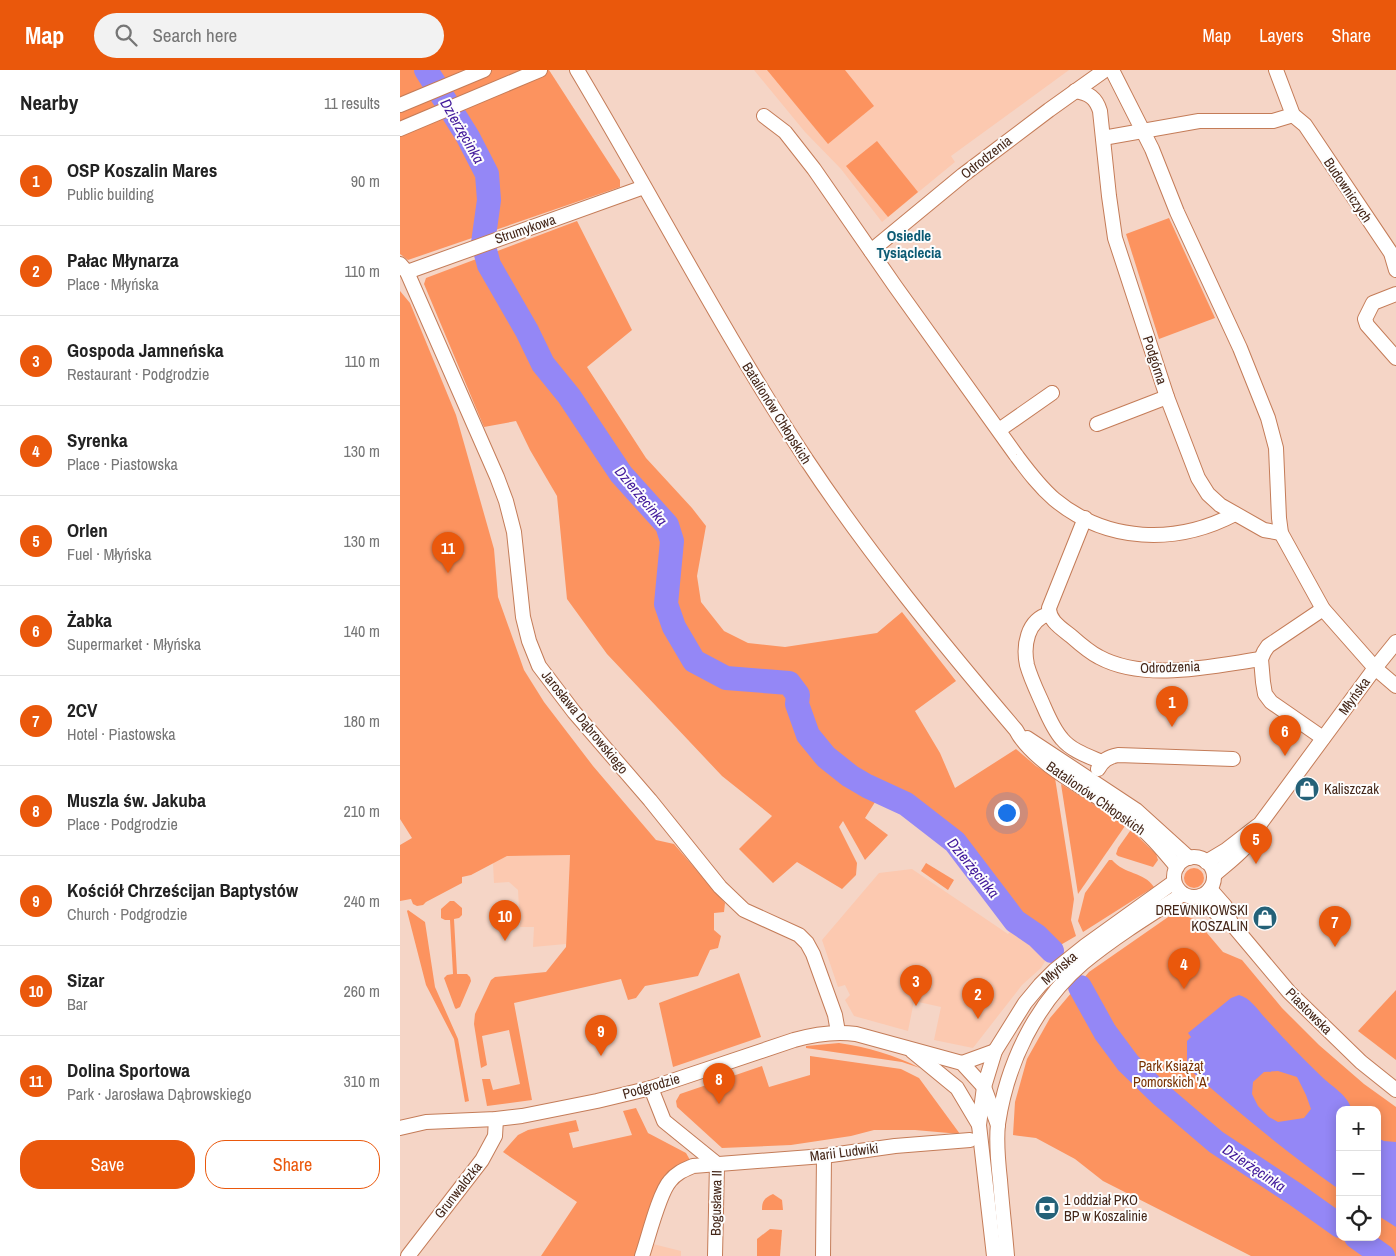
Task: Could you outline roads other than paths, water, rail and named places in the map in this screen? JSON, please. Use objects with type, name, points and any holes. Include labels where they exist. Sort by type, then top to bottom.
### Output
[{"type":"street","points":[[400,105],[484,70]]},
{"type":"street","points":[[400,129],[540,70]]},
{"type":"street","name":"Batalionów Chłopskich","points":[[577,70],[725,328],[807,460],[901,591],[1016,730],[1022,742],[1043,762],[1110,804],[1139,826],[1163,849],[1177,867]]},
{"type":"street","name":"Odrodzenia","points":[[871,251],[970,170],[1105,70]]},
{"type":"street","points":[[1112,70],[1169,188],[1177,212],[1240,348],[1268,418],[1276,448],[1281,533],[1323,609],[1374,668],[1396,686]]},
{"type":"street","points":[[1103,138],[1199,121],[1273,121],[1293,115],[1276,70]]},
{"type":"street","name":"Podgórna","points":[[1075,91],[1087,94],[1097,102],[1116,238],[1167,397],[1198,478],[1208,494],[1220,505],[1264,530],[1281,533]]},
{"type":"street","name":"Budowniczych","points":[[1293,115],[1305,125],[1391,253],[1396,270]]},
{"type":"street","points":[[764,116],[785,132],[814,169],[999,430],[1042,487],[1069,510],[1107,528],[1147,535],[1168,535],[1204,528],[1235,514]]},
{"type":"street","name":"Strumykowa","points":[[403,268],[471,248],[644,187]]},
{"type":"street","name":"Jarosława Dąbrowskiego","points":[[403,268],[506,501],[514,532],[523,617],[529,641],[539,666],[574,712],[650,800],[720,887],[744,910],[799,935],[807,944],[813,954],[835,1015],[838,1032]]},
{"type":"street","points":[[1396,294],[1373,303],[1365,319],[1367,325],[1396,358]]},
{"type":"street","points":[[999,430],[1052,393]]},
{"type":"street","points":[[1097,424],[1167,397]]},
{"type":"street","points":[[1085,518],[1050,602],[1049,614],[1035,620],[1030,629],[1026,651],[1027,664],[1057,733],[1067,745],[1102,762],[1109,757],[1118,755],[1233,759]]},
{"type":"street","points":[[1323,609],[1268,646],[1261,659],[1263,682],[1268,698],[1274,705],[1323,738]]},
{"type":"street","name":"Odrodzenia","points":[[1049,614],[1052,620],[1099,657],[1115,664],[1140,670],[1196,668],[1261,659]]},
{"type":"street","name":"Młyńska","points":[[1214,874],[1240,853],[1256,834],[1260,824],[1374,668],[1396,642]]},
{"type":"street","name":"Batalionów Chłopskich","points":[[1016,730],[1136,810],[1189,858]]},
{"type":"street","name":"Batalionów Chłopskich","points":[[1092,780],[1102,762]]},
{"type":"street","name":"Młyńska","points":[[1206,862],[1226,850],[1260,824]]},
{"type":"street","points":[[1189,858],[1201,859],[1206,862],[1214,874],[1213,882],[1206,892],[1188,897],[1183,894],[1174,882],[1177,867],[1182,861],[1189,858]]},
{"type":"street","name":"Młyńska","points":[[1007,1256],[998,1154],[998,1125],[1009,1076],[1025,1036],[1040,1012],[1088,951],[1174,882]]},
{"type":"street","name":"Piastowska","points":[[1206,892],[1217,914],[1231,923],[1297,1000],[1361,1062],[1396,1090]]},
{"type":"street","name":"Młyńska","points":[[994,1256],[979,1125],[984,1087],[995,1051],[1024,1003],[1055,970],[1183,894]]},
{"type":"street","name":"Podgrodzie","points":[[400,1128],[426,1122],[522,1116],[597,1101],[651,1088],[814,1034],[838,1032],[856,1034],[962,1062]]},
{"type":"street","name":"Podgrodzie","points":[[908,1047],[957,1088],[979,1125]]},
{"type":"street","points":[[984,1087],[962,1062],[995,1051]]},
{"type":"street","points":[[957,1088],[984,1087],[1009,1076]]},
{"type":"street","name":"Młyńska","points":[[984,1087],[998,1125]]},
{"type":"street","name":"Bogusława II","points":[[651,1088],[664,1121],[717,1164],[716,1256]]},
{"type":"street","name":"Grunwaldzka","points":[[408,1256],[482,1160],[495,1136],[496,1119]]},
{"type":"street","name":"Marii Ludwiki","points":[[642,1256],[657,1210],[669,1182],[680,1172],[693,1166],[824,1156],[895,1146],[970,1140]]},
{"type":"street","points":[[823,1256],[824,1156]]},
{"type":"waterway","name":"Dzierżęcinka","points":[[426,70],[468,137],[487,174],[489,200],[483,243],[489,265],[527,331],[543,364],[569,396],[621,474],[667,525],[672,541],[666,604],[674,627],[694,661],[726,678],[789,683],[798,695],[797,704],[808,735],[826,757],[850,776],[867,786],[906,804],[955,842],[1015,921],[1037,936],[1052,951]]},
{"type":"waterway","name":"Dzierżęcinka","points":[[1080,987],[1105,1032],[1128,1063],[1161,1095],[1216,1142],[1336,1223]]},
{"type":"waterway","name":"Dzierżęcinka","points":[[1362,1241],[1383,1256]]},
{"type":"place","name":"Dolina Sportowa","points":[[448,573]]},
{"type":"place","name":"OSP Koszalin Mares","points":[[1172,727]]},
{"type":"place","name":"Żabka","points":[[1285,756]]},
{"type":"place","name":"Kaliszczak","points":[[1307,789]]},
{"type":"place","name":"Orlen","points":[[1256,864]]},
{"type":"place","name":"DREWNIKOWSKI KOSZALIN","points":[[1265,918]]},
{"type":"place","name":"Sizar","points":[[505,941]]},
{"type":"place","name":"2CV","points":[[1335,947]]},
{"type":"place","name":"Syrenka","points":[[1184,989]]},
{"type":"place","name":"Gospoda Jamneńska","points":[[916,1006]]},
{"type":"place","name":"Pałac Młynarza","points":[[978,1019]]},
{"type":"place","name":"Kościół Chrześcijan Baptystów","points":[[601,1056]]},
{"type":"place","name":"Muszla św. Jakuba","points":[[719,1104]]},
{"type":"place","name":"1 oddział PKO BP w Koszalinie","points":[[1047,1208]]},
{"type":"district","name":"Osiedle Tysiąclecia","points":[[909,244]]},
{"type":"park label","name":"Park Książąt Pomorskich 'A'","points":[[1171,1074]]}]
